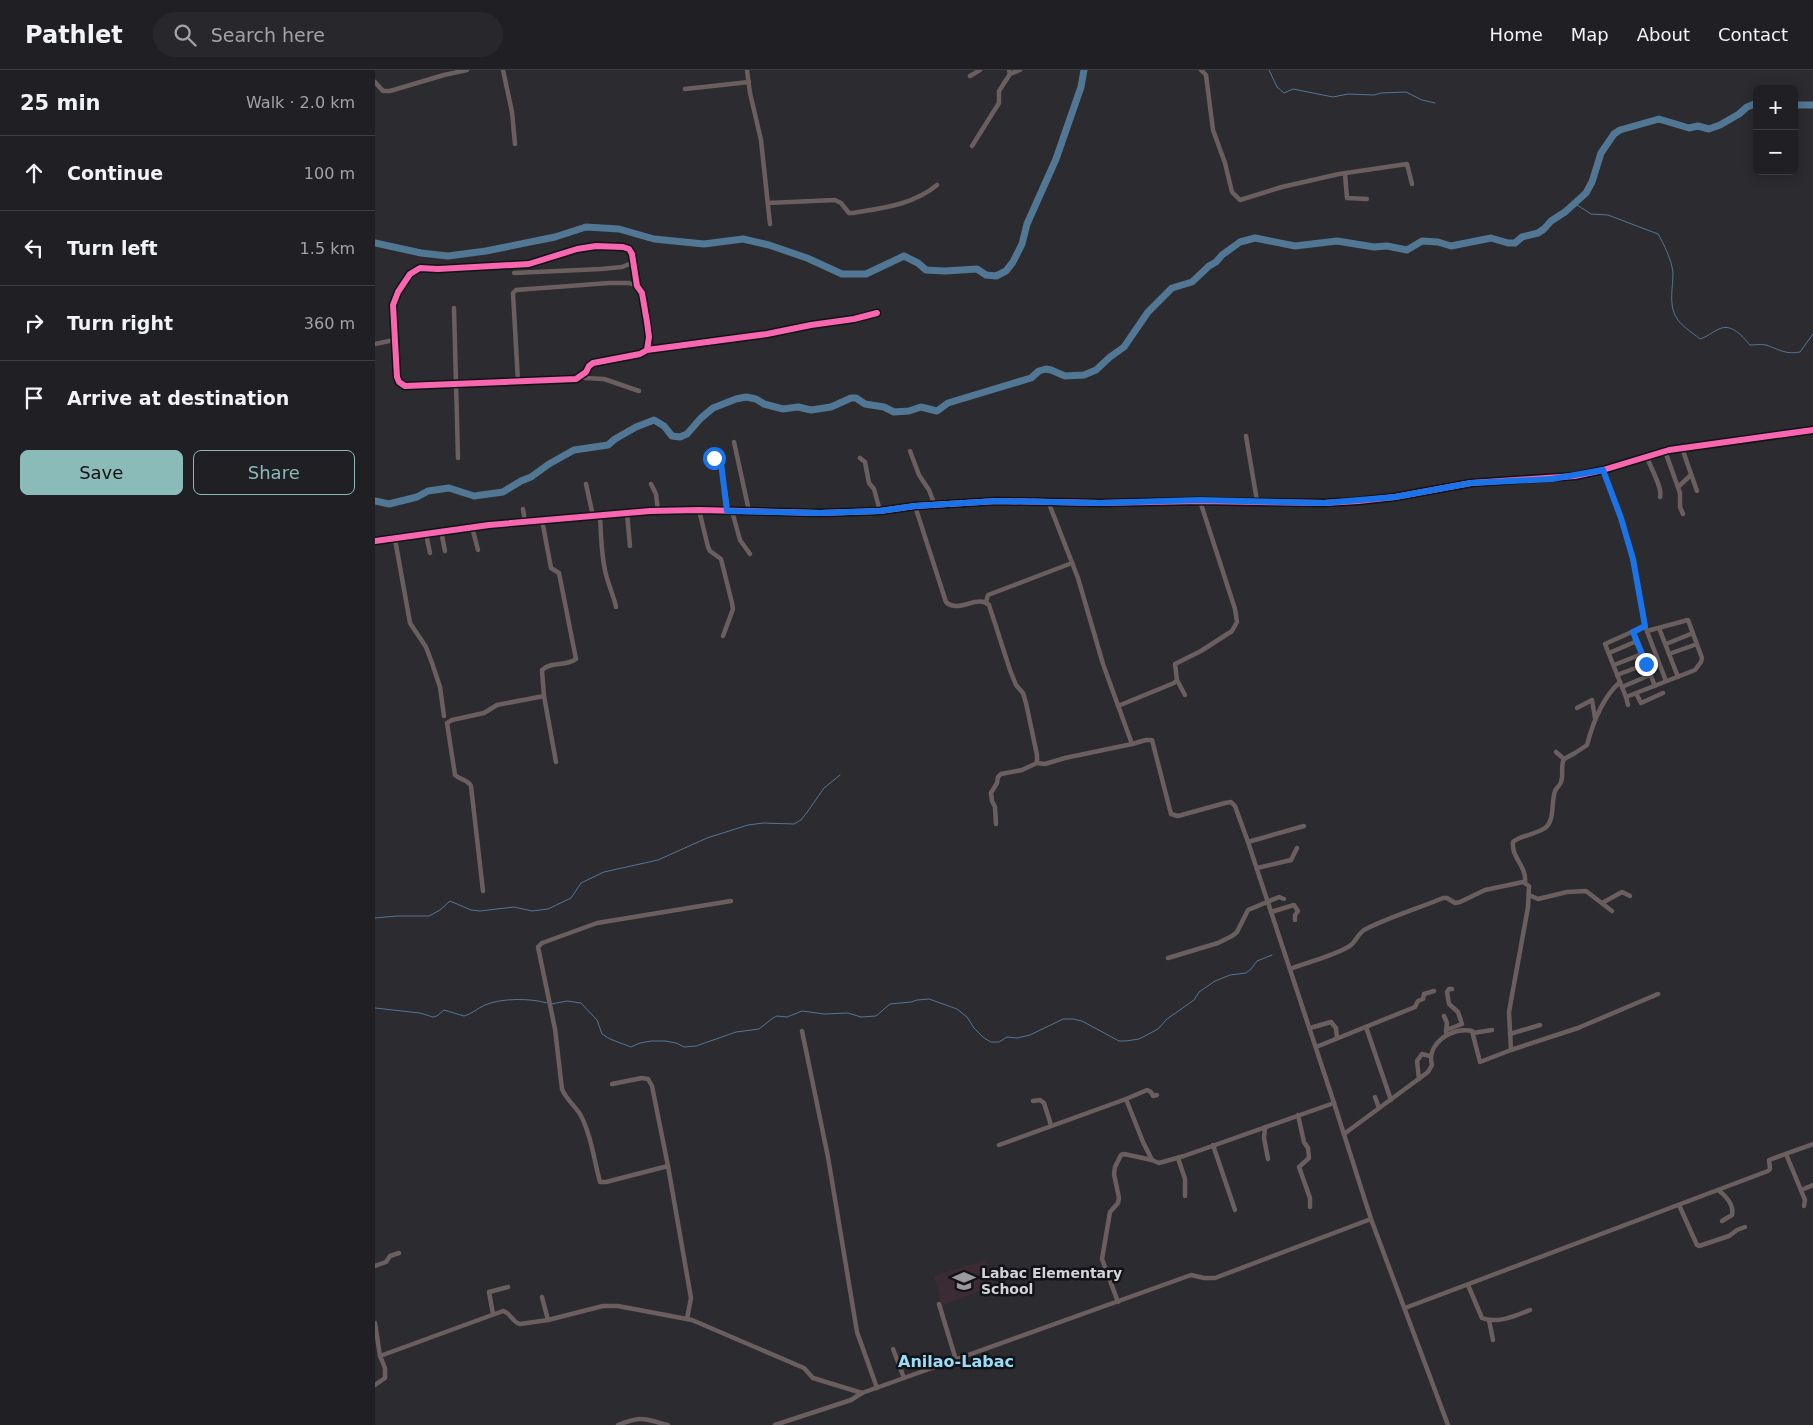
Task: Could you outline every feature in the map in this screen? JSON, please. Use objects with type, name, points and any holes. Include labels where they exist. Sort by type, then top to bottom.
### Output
[{"type":"street","points":[[375,82],[383,91],[390,91],[467,70]]},
{"type":"street","points":[[503,70],[512,112],[515,144]]},
{"type":"street","points":[[747,70],[750,93],[761,140],[770,224]]},
{"type":"street","points":[[970,76],[980,70]]},
{"type":"street","points":[[972,146],[999,102],[999,92],[1010,72],[1020,70]]},
{"type":"street","points":[[1201,70],[1205,75],[1213,130],[1225,163],[1232,192],[1238,199],[1243,200],[1282,187],[1345,174],[1408,164],[1412,184]]},
{"type":"street","points":[[685,89],[749,82]]},
{"type":"street","points":[[1345,174],[1347,198],[1367,199]]},
{"type":"street","points":[[769,203],[835,200],[841,203],[849,213],[853,213],[898,205],[926,194],[937,185]]},
{"type":"street","points":[[586,372],[576,380],[405,386],[399,382],[397,377],[393,305],[398,292],[410,274],[420,268],[438,269],[529,264],[577,249],[596,246],[623,247],[629,249],[634,262],[637,286],[642,293],[649,337],[647,350]]},
{"type":"street","points":[[514,273],[623,267],[634,262]]},
{"type":"street","points":[[518,382],[513,293],[516,290],[609,283],[637,286]]},
{"type":"street","points":[[453,308],[457,458]]},
{"type":"street","points":[[639,391],[604,379],[585,378],[586,372],[589,366],[597,361],[640,354],[647,350],[767,334],[854,319],[877,313]]},
{"type":"street","points":[[375,344],[395,340]]},
{"type":"street","points":[[375,541],[472,527],[658,510],[820,513],[880,511],[915,506],[997,501],[1100,503],[1200,500],[1324,503],[1357,501],[1395,497],[1471,483],[1552,479],[1603,470],[1665,451],[1813,430]]},
{"type":"street","points":[[1246,436],[1257,501]]},
{"type":"street","points":[[734,442],[749,511]]},
{"type":"street","points":[[1682,448],[1697,491]]},
{"type":"street","points":[[910,451],[919,475],[929,490],[935,506]]},
{"type":"street","points":[[1665,451],[1678,487],[1681,499],[1680,507],[1683,514]]},
{"type":"street","points":[[1647,457],[1651,470],[1661,488],[1660,497]]},
{"type":"street","points":[[711,461],[714,458],[718,458],[721,463],[730,511],[738,535],[750,554]]},
{"type":"street","points":[[860,458],[865,462],[869,484],[874,489],[880,511]]},
{"type":"street","points":[[1603,470],[1621,518],[1633,559],[1646,629],[1666,681]]},
{"type":"street","points":[[1678,487],[1691,475]]},
{"type":"street","points":[[586,484],[593,516]]},
{"type":"street","points":[[651,484],[656,494],[658,510]]},
{"type":"street","points":[[1185,695],[1177,680],[1175,664],[1210,646],[1232,630],[1237,622],[1235,609],[1200,500]]},
{"type":"street","points":[[1048,502],[1078,578],[1103,664],[1132,744]]},
{"type":"street","points":[[915,506],[946,602],[950,606],[981,601],[989,605],[1016,685],[1023,693],[1037,755],[1037,763]]},
{"type":"street","points":[[523,509],[525,522]]},
{"type":"street","points":[[699,510],[710,551],[721,559],[732,603],[733,609],[723,636]]},
{"type":"street","points":[[627,513],[630,546]]},
{"type":"street","points":[[600,515],[605,571],[611,596],[616,603],[615,607]]},
{"type":"street","points":[[542,520],[551,568],[559,573],[576,659],[573,662],[549,666],[542,670],[544,696],[556,762]]},
{"type":"street","points":[[472,527],[478,550]]},
{"type":"street","points":[[441,531],[445,551]]},
{"type":"street","points":[[426,534],[430,553]]},
{"type":"street","points":[[395,539],[410,623],[426,647],[432,663],[440,687],[443,716]]},
{"type":"street","points":[[986,602],[988,595],[1072,563]]},
{"type":"street","points":[[1626,697],[1695,670],[1702,658],[1687,620],[1659,628],[1633,632],[1605,644],[1628,705]]},
{"type":"street","points":[[1659,628],[1678,677]]},
{"type":"street","points":[[1633,632],[1655,686]]},
{"type":"street","points":[[1666,644],[1693,633]]},
{"type":"street","points":[[1609,653],[1637,641]]},
{"type":"street","points":[[1669,654],[1697,644]]},
{"type":"street","points":[[1613,665],[1642,654]]},
{"type":"street","points":[[1617,675],[1646,664]]},
{"type":"street","points":[[1623,688],[1650,675]]},
{"type":"street","points":[[1118,706],[1174,683],[1177,680]]},
{"type":"street","points":[[1563,759],[1587,745],[1589,732],[1607,697],[1620,682]]},
{"type":"street","points":[[1636,693],[1641,703],[1663,693]]},
{"type":"street","points":[[483,891],[471,786],[466,780],[455,775],[447,723],[452,720],[483,713],[497,705],[544,696]]},
{"type":"street","points":[[1577,708],[1592,700],[1595,720]]},
{"type":"street","points":[[996,824],[995,806],[991,793],[1001,774],[1022,770],[1037,763],[1045,764],[1146,740],[1152,740],[1171,814],[1178,816],[1231,802],[1235,806],[1273,911],[1371,1219],[1448,1425]]},
{"type":"street","points":[[1556,752],[1563,759]]},
{"type":"street","points":[[1511,1050],[1509,1012],[1520,958],[1529,895],[1529,886],[1525,882],[1525,873],[1514,853],[1512,844],[1515,840],[1529,836],[1548,824],[1555,791],[1562,782],[1563,759]]},
{"type":"street","points":[[1249,842],[1304,826]]},
{"type":"street","points":[[1257,868],[1291,860],[1297,848]]},
{"type":"street","points":[[1291,968],[1340,951],[1351,945],[1359,933],[1364,930],[1443,898],[1447,898],[1455,903],[1485,890],[1517,882],[1525,882]]},
{"type":"street","points":[[1529,895],[1538,899],[1567,892],[1586,891],[1613,911]]},
{"type":"street","points":[[1602,902],[1622,892],[1631,896]]},
{"type":"street","points":[[1168,958],[1218,943],[1232,936],[1237,932],[1248,910],[1279,897],[1284,899]]},
{"type":"street","points":[[668,1166],[600,1182],[587,1131],[579,1114],[561,1089],[551,1008],[538,947],[539,944],[597,923],[731,901]]},
{"type":"street","points":[[1273,911],[1295,905],[1298,911],[1295,915],[1295,920]]},
{"type":"street","points":[[1344,1134],[1431,1068],[1430,1056],[1437,1042],[1446,1033],[1462,1024],[1458,1012],[1449,1004],[1447,992],[1452,989]]},
{"type":"street","points":[[1316,1046],[1415,1007],[1425,994],[1434,991]]},
{"type":"street","points":[[1473,1033],[1481,1062],[1578,1028],[1659,994]]},
{"type":"street","points":[[1445,1016],[1447,1023],[1446,1033]]},
{"type":"street","points":[[1310,1028],[1331,1022],[1336,1028],[1337,1038]]},
{"type":"street","points":[[1509,1034],[1539,1025]]},
{"type":"street","points":[[1366,1027],[1391,1100]]},
{"type":"street","points":[[1446,1033],[1469,1030],[1473,1033],[1492,1030]]},
{"type":"street","points":[[802,1032],[828,1157],[857,1332],[877,1388]]},
{"type":"street","points":[[1419,1078],[1417,1061],[1422,1054],[1430,1056]]},
{"type":"street","points":[[613,1084],[642,1078],[648,1080],[652,1086],[691,1298],[687,1319]]},
{"type":"street","points":[[999,1144],[1147,1090],[1153,1096],[1157,1095]]},
{"type":"street","points":[[1375,1097],[1379,1108]]},
{"type":"street","points":[[1126,1098],[1152,1160]]},
{"type":"street","points":[[1033,1101],[1040,1100],[1044,1103],[1051,1125]]},
{"type":"street","points":[[1118,1302],[1102,1259],[1110,1212],[1119,1198],[1114,1174],[1121,1155],[1124,1154],[1159,1163],[1179,1158],[1213,1144],[1334,1103]]},
{"type":"street","points":[[1298,1115],[1304,1142],[1308,1148],[1309,1158],[1299,1167],[1310,1198],[1311,1207]]},
{"type":"street","points":[[1265,1126],[1264,1138],[1268,1159]]},
{"type":"street","points":[[1213,1144],[1235,1210]]},
{"type":"street","points":[[1405,1308],[1768,1171],[1769,1160],[1813,1144]]},
{"type":"street","points":[[1785,1154],[1805,1200],[1805,1206]]},
{"type":"street","points":[[1179,1158],[1185,1179],[1185,1196]]},
{"type":"street","points":[[1801,1190],[1813,1185]]},
{"type":"street","points":[[1718,1190],[1727,1198],[1733,1211],[1732,1215],[1722,1221]]},
{"type":"street","points":[[1679,1205],[1699,1246],[1729,1236],[1745,1227]]},
{"type":"street","points":[[775,1425],[851,1400],[904,1378],[1191,1275],[1215,1278],[1371,1219]]},
{"type":"street","points":[[375,1266],[387,1262],[390,1256],[399,1253]]},
{"type":"street","points":[[1468,1285],[1482,1318],[1489,1320],[1502,1319],[1530,1310]]},
{"type":"street","points":[[493,1314],[489,1292],[508,1287]]},
{"type":"street","points":[[542,1297],[548,1320]]},
{"type":"street","points":[[939,1304],[956,1360]]},
{"type":"street","points":[[380,1356],[505,1311],[515,1323],[519,1324],[548,1320],[603,1306],[618,1306],[687,1319],[804,1368],[813,1378],[863,1394]]},
{"type":"street","points":[[1489,1320],[1493,1340]]},
{"type":"street","points":[[375,1323],[380,1356],[385,1368],[385,1378],[375,1385]]},
{"type":"street","points":[[893,1349],[904,1378]]},
{"type":"street","points":[[618,1425],[634,1418],[643,1417],[667,1425]]},
{"type":"shaded area","name":"Labac Elementary School","points":[[985,1260],[994,1285],[942,1306],[934,1276]]},
{"type":"waterway","points":[[375,243],[421,253],[448,256],[486,251],[555,237],[586,227],[619,229],[654,239],[704,244],[743,239],[769,245],[807,258],[842,274],[866,274],[904,256],[918,263],[926,270],[977,269],[986,275],[996,276],[1006,271],[1022,244],[1027,224],[1056,159],[1081,87],[1084,70]]},
{"type":"waterway","points":[[1269,70],[1277,87],[1284,93],[1293,89],[1333,97],[1348,94],[1374,95],[1406,92],[1422,100],[1435,103]]},
{"type":"waterway","points":[[375,501],[389,504],[417,497],[428,491],[449,488],[474,496],[503,492],[574,450],[608,445],[636,427],[654,420],[664,426],[672,436],[680,437],[687,434],[713,408],[746,397],[783,409],[798,407],[811,410],[831,407],[851,398],[856,398],[865,404],[884,407],[894,412],[909,411],[921,407],[937,411],[948,403],[1031,378],[1039,371],[1046,369],[1065,376],[1084,375],[1096,370],[1124,347],[1148,312],[1172,288],[1192,282],[1222,255],[1240,242],[1255,238],[1295,246],[1337,241],[1407,250],[1422,241],[1438,242],[1451,246],[1491,238],[1515,243],[1522,237],[1538,233],[1544,229],[1551,221],[1565,212],[1586,193],[1592,182],[1601,153],[1614,134],[1620,130],[1659,119],[1689,128],[1698,126],[1709,129],[1720,125],[1753,105]]},
{"type":"waterway","points":[[1798,105],[1813,105]]},
{"type":"waterway","points":[[1574,203],[1591,214],[1608,215],[1658,234],[1667,253],[1673,273],[1673,310],[1683,326],[1700,339],[1719,329],[1728,328],[1736,331],[1750,345],[1766,345],[1782,351],[1795,353],[1800,352],[1813,334]]},
{"type":"waterway","points":[[375,918],[429,916],[440,910],[450,901],[471,910],[480,911],[514,907],[532,911],[548,909],[571,898],[581,883],[604,872],[658,860],[707,838],[748,825],[763,823],[794,824],[801,820],[824,788],[840,775]]},
{"type":"waterway","points":[[551,1004],[567,1001],[581,1003],[597,1020],[602,1034],[631,1047],[651,1041],[665,1041],[684,1047],[696,1046],[736,1032],[759,1029],[777,1016],[787,1017],[802,1011],[824,1014],[848,1013],[861,1017],[876,1016],[890,1004],[929,999],[957,1009],[967,1017],[984,1038],[991,1042],[999,1042],[1007,1037],[1017,1038],[1030,1035],[1063,1019],[1082,1021],[1119,1041],[1126,1041],[1139,1039],[1158,1029],[1167,1019],[1194,1000],[1199,992],[1215,981],[1230,975],[1246,973],[1257,961],[1272,955]]},
{"type":"waterway","points":[[375,1008],[420,1013],[433,1017],[444,1010],[464,1016],[485,1005],[507,1000],[533,1000],[547,1003]]},
{"type":"cycle path","points":[[647,350],[649,337],[642,293],[637,286],[632,254],[629,249],[623,247],[596,246],[577,249],[529,264],[438,269],[420,268],[410,274],[398,292],[393,305],[397,377],[399,382],[405,386],[576,379],[586,372],[593,363],[640,354],[647,350],[767,334],[854,319],[877,313]]},
{"type":"cycle path","points":[[375,541],[489,525],[650,511],[699,510],[820,513],[880,511],[915,506],[997,501],[1100,503],[1200,501],[1324,503],[1358,501],[1395,497],[1471,483],[1575,476],[1603,470],[1669,450],[1813,430]]},
{"type":"place","name":"Labac Elementary School","points":[[964,1281]]},
{"type":"district","name":"Anilao-Labac","points":[[956,1361]]},
{"type":"route","points":[[714,458],[720,459],[721,463],[727,511],[820,513],[880,511],[915,506],[997,501],[1100,503],[1200,500],[1324,503],[1395,497],[1471,483],[1552,479],[1603,470],[1621,518],[1633,559],[1645,626],[1633,632],[1646,664]]}]
